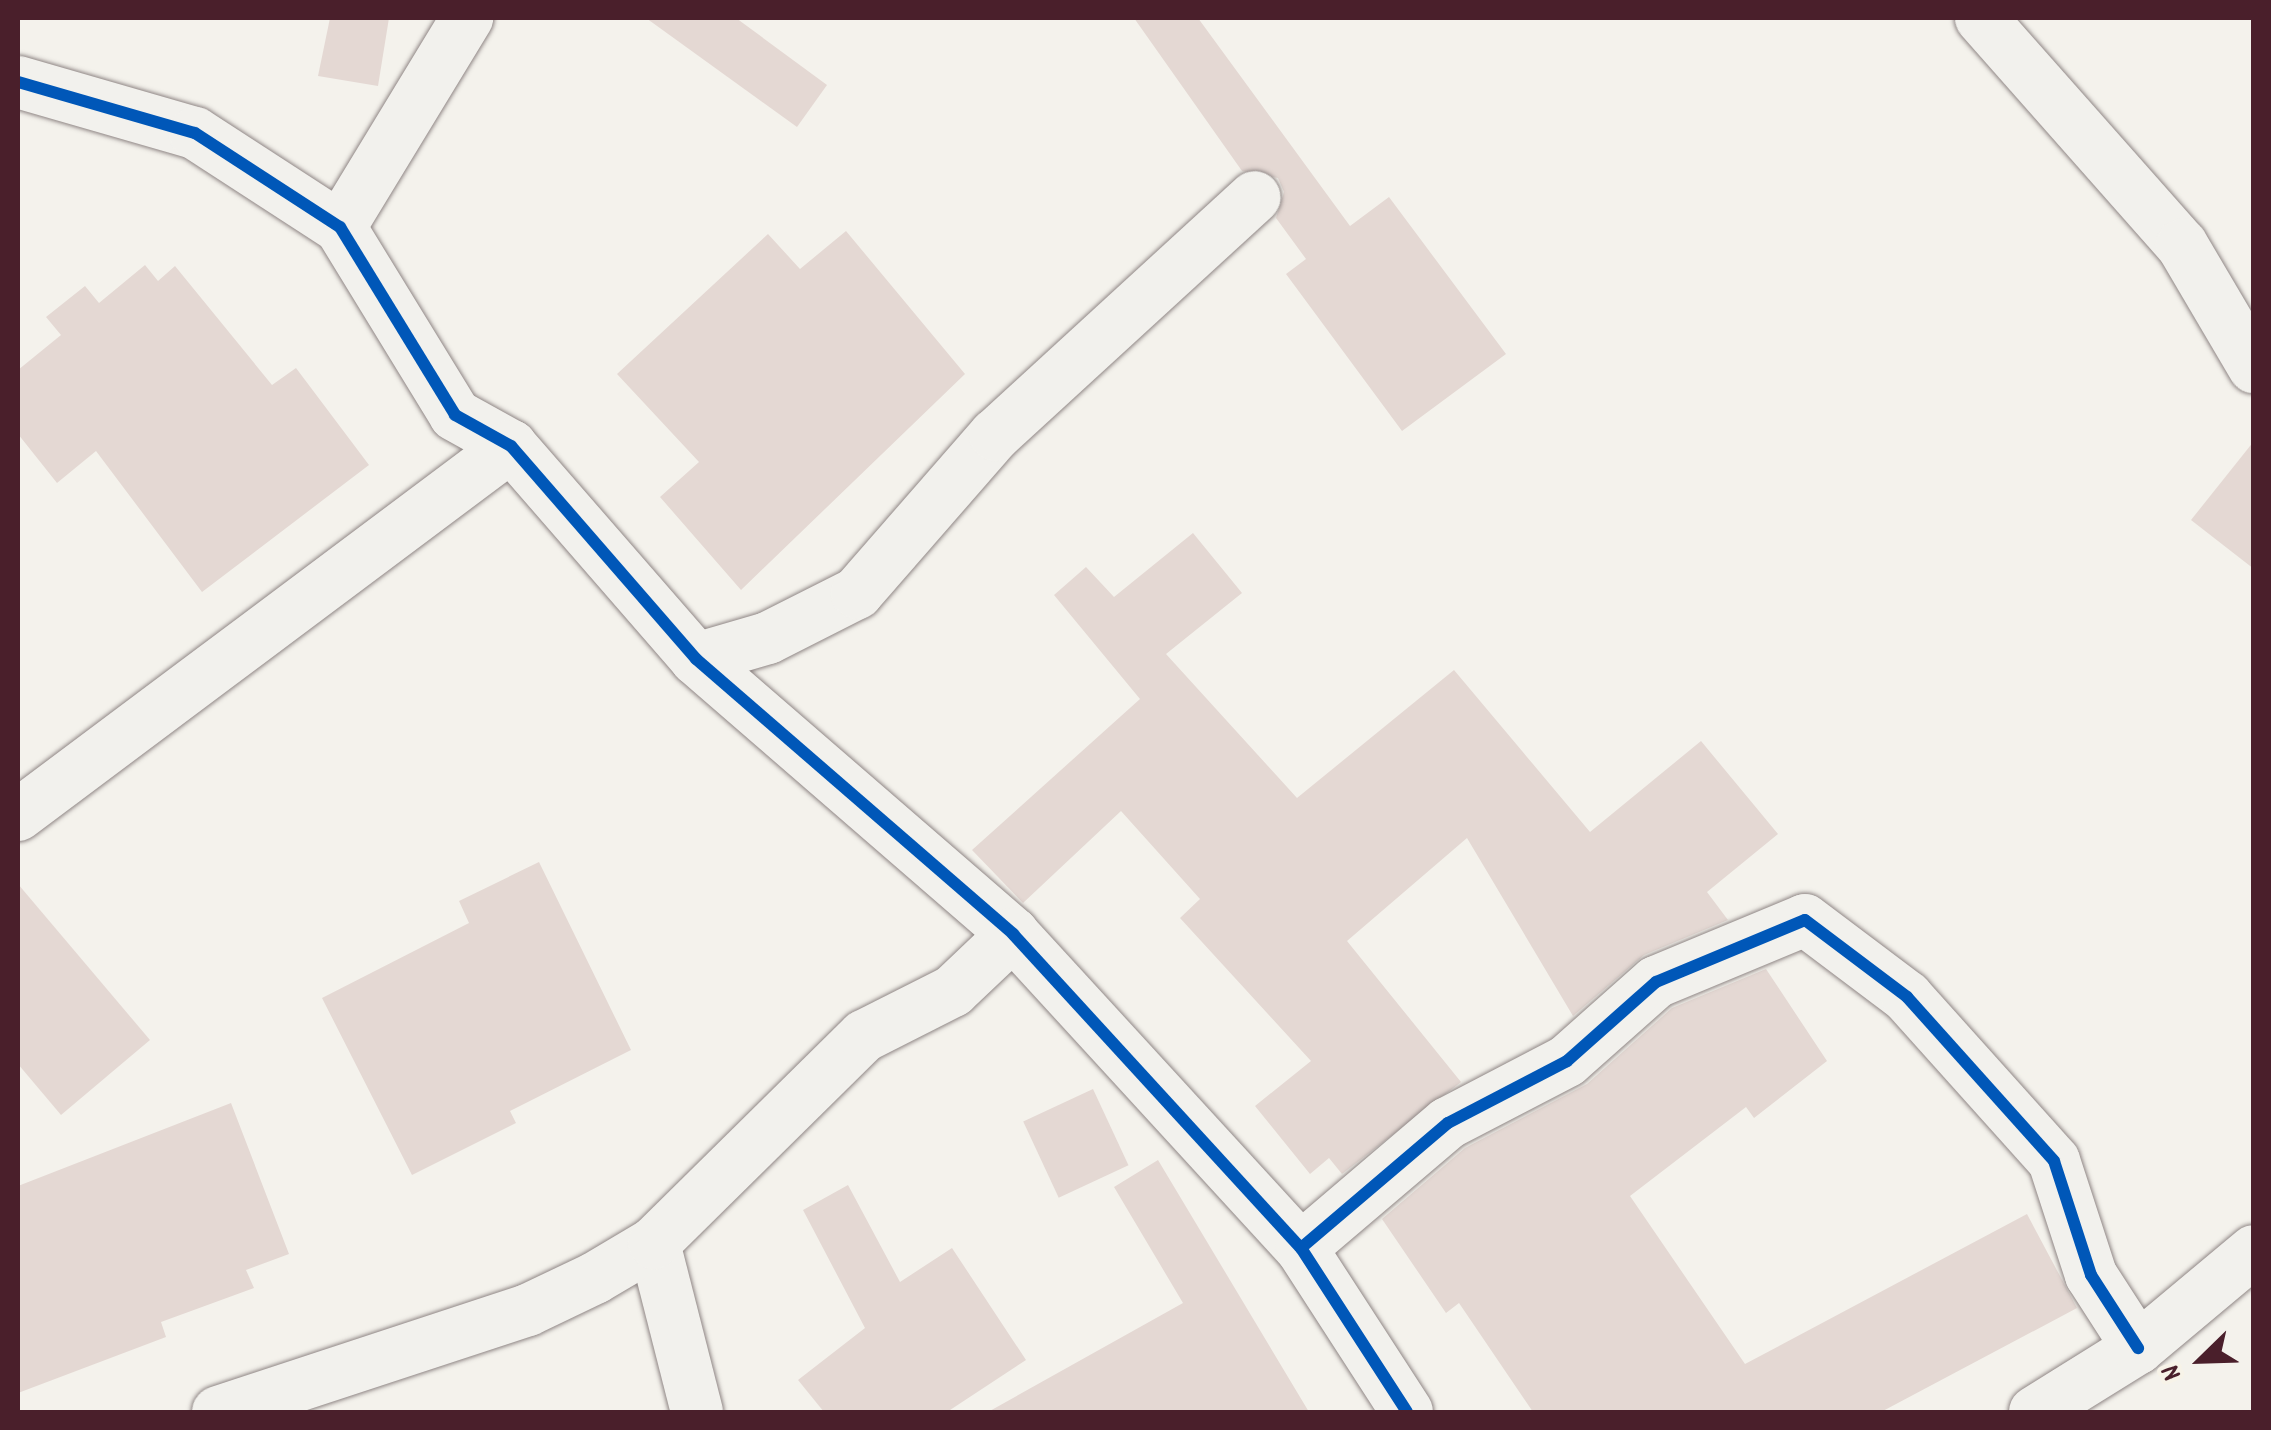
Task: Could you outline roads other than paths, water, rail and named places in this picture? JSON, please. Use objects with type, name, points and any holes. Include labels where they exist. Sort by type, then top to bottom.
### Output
[{"type":"street","points":[[340,227],[467,18]]},
{"type":"street","points":[[1981,18],[2182,244],[2254,366]]},
{"type":"street","points":[[18,82],[195,133],[340,227],[455,415],[512,446],[696,659],[1012,934],[1301,1248],[1407,1412]]},
{"type":"street","points":[[696,659],[768,638],[857,593],[995,435],[1254,197]]},
{"type":"street","points":[[18,815],[512,446]]},
{"type":"street","points":[[1301,1248],[1448,1123],[1504,1102],[1567,1060],[1656,982],[1805,920],[1907,997],[2054,1161],[2091,1275],[2138,1348]]},
{"type":"street","points":[[218,1412],[528,1310],[654,1242],[864,1036],[953,991],[1012,934]]},
{"type":"street","points":[[654,1242],[697,1412]]},
{"type":"street","points":[[2035,1412],[2138,1348],[2254,1250]]}]
